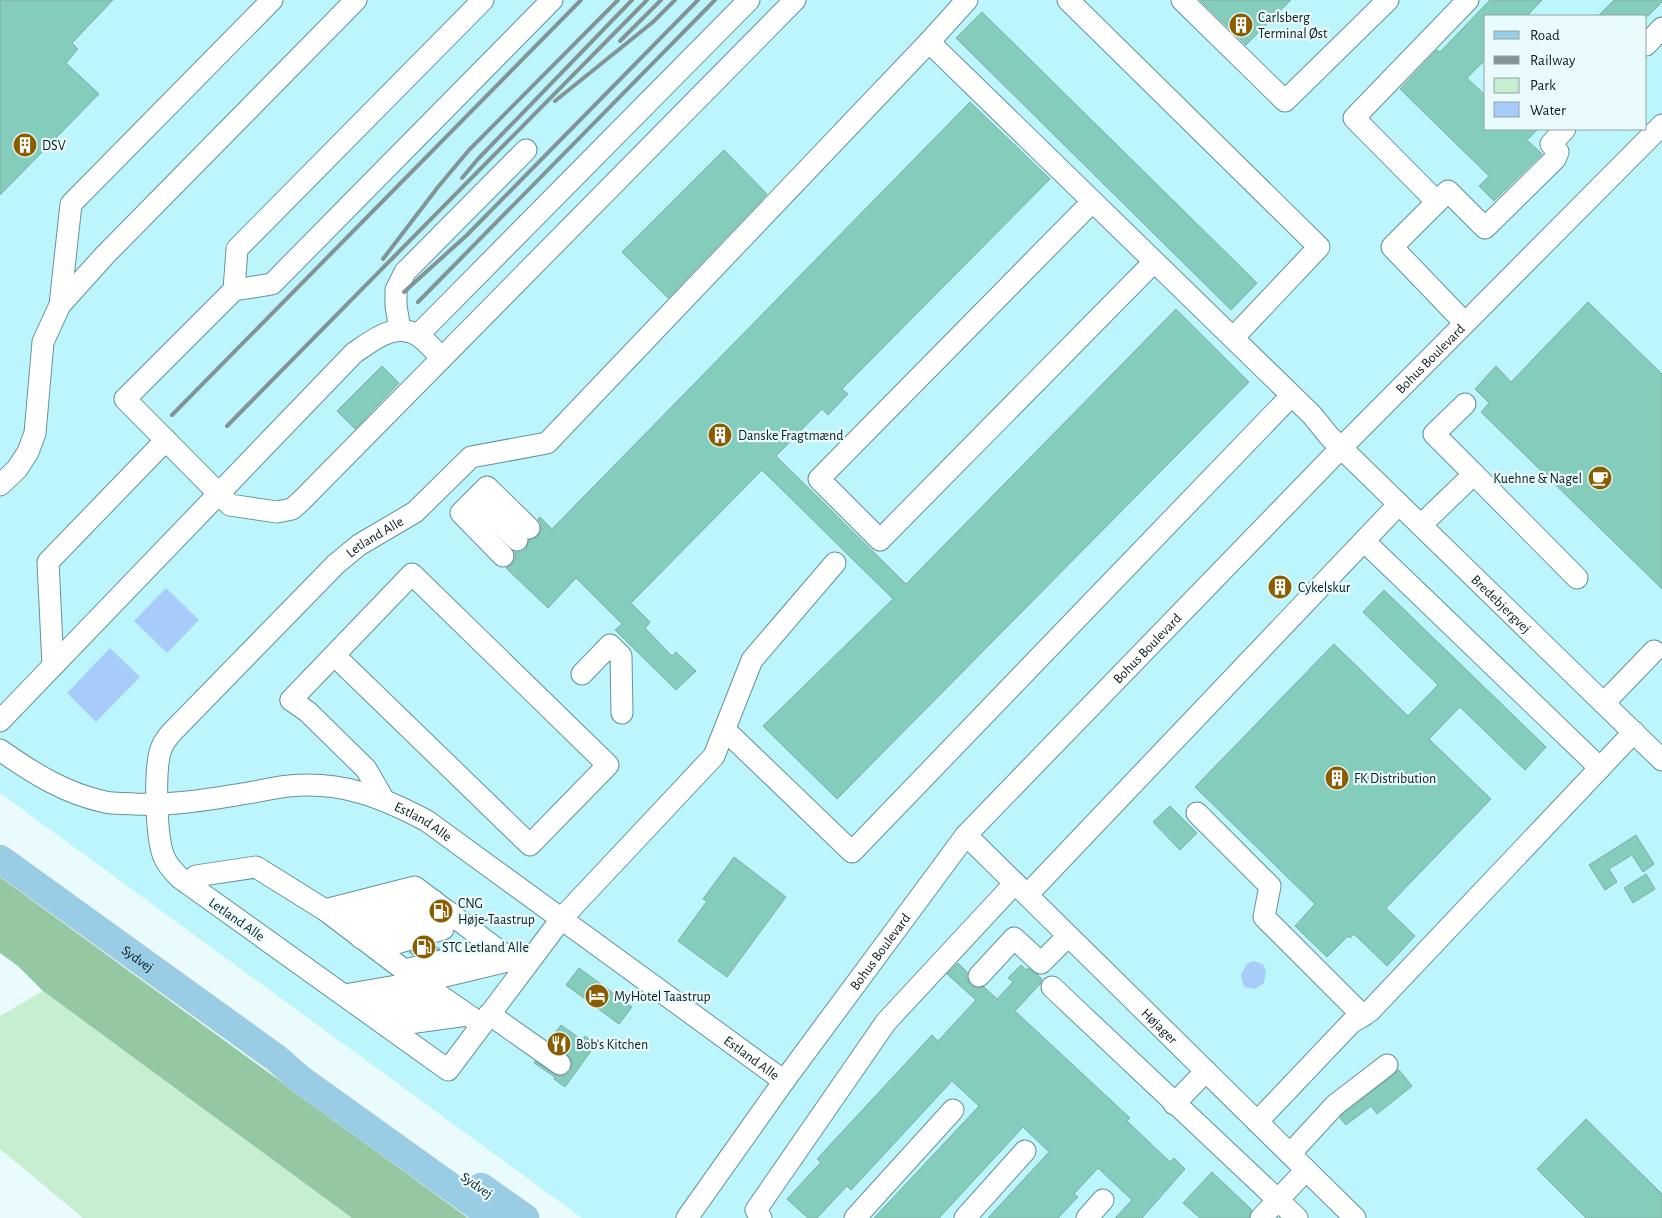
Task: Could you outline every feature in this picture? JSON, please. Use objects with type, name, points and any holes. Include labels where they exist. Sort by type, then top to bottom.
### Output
[{"type":"main road","name":"Sydvej","points":[[0,859],[276,1058],[300,1079],[494,1218]]},
{"type":"main road","name":"Sydvej","points":[[276,1058],[304,1071],[409,1138],[524,1218]]},
{"type":"street","points":[[60,305],[71,204],[272,0]]},
{"type":"street","points":[[0,485],[17,469],[28,452],[35,433],[43,342],[60,305],[106,255],[356,0]]},
{"type":"street","points":[[234,290],[237,250],[483,0]]},
{"type":"street","points":[[552,0],[272,284],[234,290],[125,399],[230,505],[277,512],[292,509],[795,0]]},
{"type":"street","points":[[0,721],[354,353],[379,335],[409,333],[749,0]]},
{"type":"street","points":[[929,42],[967,0]]},
{"type":"street","points":[[1068,0],[1319,247],[1233,338]]},
{"type":"street","points":[[1182,0],[1285,101],[1388,0]]},
{"type":"street","points":[[1437,202],[1354,118],[1468,0]]},
{"type":"street","points":[[1647,44],[1662,28]]},
{"type":"street","name":"Bredebjergvej","points":[[929,42],[1233,338],[1290,396],[1312,415],[1342,448],[1662,760]]},
{"type":"street","name":"Letland Alle","points":[[835,563],[752,660],[714,756],[562,918],[479,936],[421,980],[448,1070],[187,883],[174,873],[163,857],[159,834],[156,777],[158,759],[163,744],[176,727],[341,560],[359,545],[415,512],[471,457],[547,443],[929,42]]},
{"type":"street","name":"Bohus Boulevard","points":[[688,1218],[784,1081],[966,835],[1342,448],[1662,125]]},
{"type":"street","points":[[1466,323],[1392,247],[1448,191],[1485,228],[1555,159],[1558,152],[1551,144],[1565,130]]},
{"type":"street","points":[[442,358],[409,333],[396,306],[396,290],[405,272],[526,150]]},
{"type":"street","points":[[1092,202],[819,480],[880,540],[1154,262]]},
{"type":"street","points":[[725,730],[852,852],[1290,396]]},
{"type":"street","points":[[1465,404],[1434,434],[1576,578]]},
{"type":"street","points":[[53,666],[48,562],[166,440]]},
{"type":"street","points":[[1421,525],[1474,474]]},
{"type":"street","points":[[445,484],[475,500]]},
{"type":"street","points":[[487,487],[518,539],[462,513],[475,500],[487,487]]},
{"type":"street","points":[[762,1218],[756,1210],[886,1022],[1021,889],[1399,504]]},
{"type":"street","points":[[1364,541],[1600,768]]},
{"type":"street","points":[[291,700],[334,655],[412,574],[608,765],[530,845],[334,655]]},
{"type":"street","points":[[582,674],[610,645],[621,656],[622,713]]},
{"type":"street","points":[[1604,703],[1654,651]]},
{"type":"street","points":[[291,700],[301,722],[348,768],[360,792]]},
{"type":"street","points":[[291,700],[308,712],[366,769],[384,800]]},
{"type":"street","points":[[1257,1122],[1351,1023],[1370,1011],[1634,732]]},
{"type":"street","name":"Estland Alle","points":[[0,750],[37,775],[75,793],[106,802],[158,805],[198,801],[290,786],[330,786],[360,792],[384,800],[427,821],[784,1081]]},
{"type":"street","points":[[1197,813],[1270,886],[1264,917],[1363,1016]]},
{"type":"street","name":"Højager","points":[[966,835],[1355,1218]]},
{"type":"street","points":[[187,883],[196,876],[256,867],[324,910],[421,980],[560,1064]]},
{"type":"street","points":[[324,910],[415,887],[479,936]]},
{"type":"street","points":[[360,1007],[421,980],[479,936]]},
{"type":"street","points":[[360,1007],[421,980],[479,936]]},
{"type":"street","points":[[360,1007],[421,980],[479,936]]},
{"type":"street","points":[[978,976],[1014,938],[1041,963],[1068,936]]},
{"type":"street","points":[[1052,988],[1297,1218]]},
{"type":"street","points":[[1290,1154],[1335,1105],[1387,1065]]},
{"type":"street","points":[[1174,1104],[1206,1071]]},
{"type":"street","points":[[855,1218],[953,1110]]},
{"type":"street","points":[[965,1218],[1025,1151]]},
{"type":"street","points":[[1261,1218],[1306,1170]]},
{"type":"street","points":[[1087,1218],[1103,1200]]},
{"type":"shaded area","points":[[0,0],[1662,0],[1662,1218],[582,1218],[0,793]]},
{"type":"green space","points":[[0,877],[468,1218],[352,1218],[43,991],[18,966],[0,953]]},
{"type":"green space","points":[[43,991],[352,1218],[83,1218],[0,1149],[0,1016]]},
{"type":"water","points":[[166,588],[199,620],[167,653],[134,621]]},
{"type":"water","points":[[110,648],[140,677],[96,722],[67,693]]},
{"type":"water","points":[[1253,961],[1263,964],[1266,972],[1264,983],[1255,989],[1244,987],[1241,975],[1247,964]]},
{"type":"building","name":"DSV","points":[[0,0],[113,0],[72,43],[78,49],[66,63],[99,94],[0,195]]},
{"type":"building","name":"Carlsberg Terminal Øst","points":[[1200,0],[1291,0],[1246,45]]},
{"type":"building","points":[[1490,0],[1542,0],[1528,15],[1484,15],[1484,61],[1467,78],[1484,94],[1484,130],[1537,130],[1527,140],[1542,154],[1494,201],[1479,186],[1489,176],[1400,89],[1437,50],[1440,52]]},
{"type":"building","points":[[1614,0],[1662,0],[1648,16],[1599,15]]},
{"type":"building","points":[[982,12],[1257,283],[1231,310],[956,38]]},
{"type":"building","name":"Danske Fragtmænd","points":[[970,102],[1050,179],[842,389],[848,394],[828,415],[822,409],[776,456],[906,584],[1176,309],[1249,382],[837,799],[763,726],[893,599],[762,470],[631,603],[650,622],[645,628],[672,656],[676,652],[696,671],[676,690],[615,630],[622,624],[576,578],[548,608],[506,568],[515,560],[515,552],[521,552],[526,549],[529,540],[538,536],[541,531],[541,524],[538,519],[540,517],[552,529]]},
{"type":"building","points":[[724,150],[767,194],[668,298],[622,252]]},
{"type":"building","points":[[1588,302],[1662,374],[1662,589],[1481,412],[1489,403],[1475,389],[1496,366],[1511,382]]},
{"type":"building","points":[[382,366],[399,383],[355,429],[337,411]]},
{"type":"building","name":"FK Distribution","points":[[1384,590],[1546,747],[1525,770],[1460,707],[1429,739],[1491,799],[1386,908],[1415,936],[1387,966],[1354,934],[1350,938],[1348,936],[1327,957],[1295,926],[1315,904],[1195,787],[1334,644],[1408,716],[1438,685],[1363,612]]},
{"type":"building","points":[[1170,806],[1197,833],[1180,850],[1153,822]]},
{"type":"building","points":[[1636,835],[1654,864],[1643,872],[1632,855],[1609,869],[1617,882],[1605,890],[1589,865]]},
{"type":"building","points":[[734,857],[786,897],[727,977],[678,941],[707,901],[703,899]]},
{"type":"building","points":[[1646,874],[1655,889],[1633,903],[1624,888]]},
{"type":"building","points":[[434,945],[440,949],[413,955],[409,952]]},
{"type":"building","points":[[958,963],[967,972],[967,979],[970,985],[977,988],[984,987],[997,999],[1013,982],[1008,978],[1021,965],[1026,970],[1028,968],[1038,975],[1042,979],[1040,984],[1015,1011],[1130,1118],[1127,1121],[1170,1162],[1174,1158],[1185,1169],[1142,1218],[1115,1218],[1132,1200],[1098,1168],[1074,1194],[1078,1197],[1058,1218],[988,1218],[1049,1152],[1023,1127],[939,1218],[874,1218],[979,1106],[952,1081],[851,1190],[847,1186],[817,1218],[808,1218],[787,1199],[821,1162],[817,1159],[932,1035],[938,1041],[976,1000],[947,974]]},
{"type":"building","points":[[579,968],[632,1007],[619,1024],[566,985]]},
{"type":"building","points":[[561,1025],[582,1040],[585,1036],[596,1044],[565,1087],[554,1079],[555,1077],[534,1063],[535,1061],[558,1076],[570,1072],[571,1058],[549,1041]]},
{"type":"building","points":[[1399,1070],[1412,1086],[1377,1114],[1371,1106],[1346,1125],[1340,1118],[1343,1114]]},
{"type":"building","points":[[1586,1119],[1662,1194],[1662,1218],[1586,1218],[1537,1169]]},
{"type":"building","points":[[1212,1172],[1252,1210],[1249,1218],[1200,1218],[1183,1203]]},
{"type":"railway","points":[[172,415],[581,0]]},
{"type":"railway","points":[[383,259],[469,150],[618,0]]},
{"type":"railway","points":[[462,178],[478,159],[632,0]]},
{"type":"railway","points":[[227,426],[647,0]]},
{"type":"railway","points":[[620,41],[661,0]]},
{"type":"railway","points":[[555,101],[653,22],[675,0]]},
{"type":"railway","points":[[404,292],[467,235],[698,0]]},
{"type":"railway","points":[[418,302],[715,0]]},
{"type":"place","name":"Carlsberg Terminal Øst","points":[[1241,25]]},
{"type":"place","name":"DSV","points":[[25,145]]},
{"type":"place","name":"Danske Fragtmænd","points":[[720,435]]},
{"type":"place","name":"Kuehne & Nagel","points":[[1600,478]]},
{"type":"place","name":"Cykelskur","points":[[1280,587]]},
{"type":"place","name":"FK Distribution","points":[[1337,778]]},
{"type":"place","name":"CNG Høje-Taastrup","points":[[441,911]]},
{"type":"place","name":"STC Letland Alle","points":[[424,947]]},
{"type":"place","name":"MyHotel Taastrup","points":[[597,996]]},
{"type":"place","name":"Bob's Kitchen","points":[[559,1044]]}]
